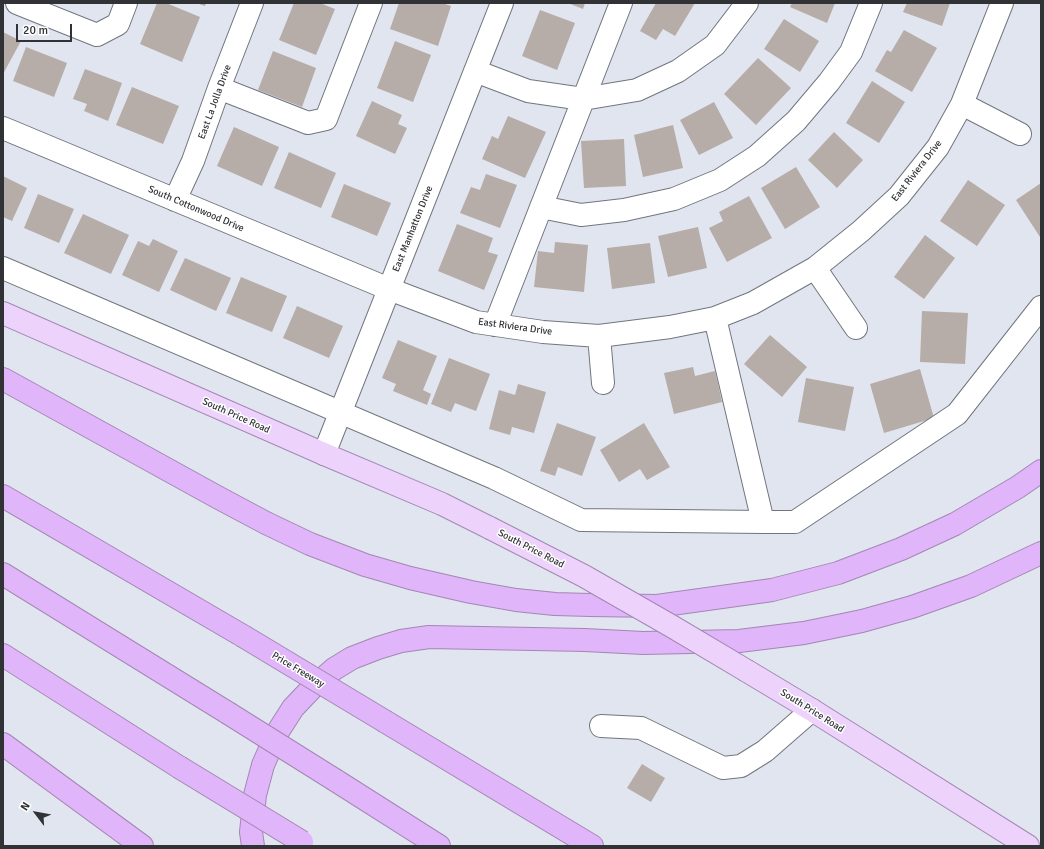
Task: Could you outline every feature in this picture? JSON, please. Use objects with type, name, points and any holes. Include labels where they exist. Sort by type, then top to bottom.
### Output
[{"type":"highway","points":[[3,378],[219,498],[310,544],[365,565],[410,578],[471,592],[516,600],[548,603],[657,606],[772,590],[831,575],[901,549],[955,524],[1018,488],[1041,471]]},
{"type":"highway","name":"Price Freeway","points":[[3,496],[242,636],[592,846]]},
{"type":"highway","points":[[253,846],[251,832],[255,795],[263,765],[277,733],[293,708],[328,674],[352,658],[378,648],[429,637],[666,643],[739,641],[804,633],[862,621],[912,606],[971,586],[1041,553]]},
{"type":"highway","points":[[3,574],[439,846]]},
{"type":"highway","points":[[3,655],[179,767],[305,844]]},
{"type":"highway","points":[[3,744],[142,846]]},
{"type":"main road","name":"South Price Road","points":[[3,313],[324,454],[442,504],[596,583],[812,710],[1028,846]]},
{"type":"street","points":[[17,3],[96,36],[118,24],[126,3]]},
{"type":"street","name":"East La Jolla Drive","points":[[175,200],[193,161],[252,3]]},
{"type":"street","points":[[219,88],[308,123],[326,118],[371,3]]},
{"type":"street","name":"East Manhatton Drive","points":[[324,454],[502,3]]},
{"type":"street","points":[[495,325],[621,3]]},
{"type":"street","points":[[475,71],[528,91],[583,99],[637,90],[678,71],[715,44],[746,3]]},
{"type":"street","points":[[541,207],[581,215],[624,210],[674,199],[720,180],[757,156],[796,121],[829,82],[851,52],[871,3]]},
{"type":"street","name":"East Riviera Drive","points":[[389,289],[476,322],[543,332],[599,336],[670,327],[715,318],[753,303],[814,268],[861,231],[899,196],[938,147],[962,104],[1002,3]]},
{"type":"street","points":[[962,104],[1020,134]]},
{"type":"street","name":"South Cottonwood Drive","points":[[3,128],[389,289]]},
{"type":"street","points":[[3,268],[494,478],[581,520],[795,522],[957,414],[1041,307]]},
{"type":"street","points":[[814,268],[856,328]]},
{"type":"street","points":[[715,318],[763,522]]},
{"type":"street","points":[[599,336],[604,383]]},
{"type":"street","points":[[601,726],[641,728],[723,768],[741,766],[765,751],[812,710]]},
{"type":"building","points":[[157,3],[166,3],[200,17],[182,62],[140,44]]},
{"type":"building","points":[[196,3],[206,3],[205,6]]},
{"type":"building","points":[[294,3],[320,3],[335,9],[316,55],[279,40]]},
{"type":"building","points":[[399,3],[442,3],[451,6],[438,46],[390,29]]},
{"type":"building","points":[[568,3],[585,3],[583,9]]},
{"type":"building","points":[[656,3],[695,3],[675,36],[663,29],[656,40],[640,31]]},
{"type":"building","points":[[792,3],[835,3],[827,23],[790,7]]},
{"type":"building","points":[[907,3],[950,3],[942,26],[903,12]]},
{"type":"building","points":[[540,10],[575,23],[557,70],[522,56]]},
{"type":"building","points":[[784,19],[819,41],[800,72],[764,49]]},
{"type":"building","points":[[904,30],[937,48],[912,92],[875,71],[887,50],[891,52]]},
{"type":"building","points":[[3,32],[21,41],[3,74]]},
{"type":"building","points":[[395,41],[431,55],[413,102],[377,88]]},
{"type":"building","points":[[26,47],[67,63],[54,97],[13,81]]},
{"type":"building","points":[[273,51],[316,68],[302,107],[258,90]]},
{"type":"building","points":[[758,58],[791,88],[756,125],[724,94]]},
{"type":"building","points":[[85,69],[122,83],[108,121],[84,111],[87,104],[73,99]]},
{"type":"building","points":[[872,81],[905,102],[879,143],[846,123]]},
{"type":"building","points":[[132,87],[179,106],[163,144],[116,125]]},
{"type":"building","points":[[372,101],[402,115],[398,124],[407,128],[395,154],[356,136]]},
{"type":"building","points":[[714,102],[733,138],[699,155],[680,120]]},
{"type":"building","points":[[508,116],[546,132],[525,178],[482,159],[492,136],[498,139]]},
{"type":"building","points":[[673,125],[683,168],[643,177],[634,135]]},
{"type":"building","points":[[234,127],[279,147],[262,186],[217,166]]},
{"type":"building","points":[[834,132],[863,160],[837,188],[808,160]]},
{"type":"building","points":[[624,139],[626,186],[584,188],[581,141]]},
{"type":"building","points":[[289,152],[336,173],[321,208],[274,188]]},
{"type":"building","points":[[796,167],[820,207],[785,229],[761,188]]},
{"type":"building","points":[[486,174],[517,185],[500,228],[460,213],[471,187],[480,190]]},
{"type":"building","points":[[3,176],[27,188],[12,221],[3,217]]},
{"type":"building","points":[[968,180],[1005,205],[977,246],[940,221]]},
{"type":"building","points":[[1041,183],[1041,236],[1040,237],[1016,200]]},
{"type":"building","points":[[344,184],[391,203],[377,236],[331,217]]},
{"type":"building","points":[[38,194],[74,209],[59,243],[24,228]]},
{"type":"building","points":[[749,196],[772,238],[727,262],[709,228],[723,221],[719,212]]},
{"type":"building","points":[[83,214],[129,235],[111,274],[64,253]]},
{"type":"building","points":[[457,224],[493,238],[488,252],[498,255],[484,290],[438,271]]},
{"type":"building","points":[[698,227],[707,268],[668,277],[658,236]]},
{"type":"building","points":[[925,235],[955,258],[924,299],[894,277]]},
{"type":"building","points":[[153,239],[178,251],[159,292],[122,275],[138,241],[149,246]]},
{"type":"building","points":[[555,242],[588,245],[584,292],[534,287],[538,251],[554,253]]},
{"type":"building","points":[[650,243],[655,283],[612,289],[607,248]]},
{"type":"building","points":[[185,258],[231,278],[216,311],[170,290]]},
{"type":"building","points":[[241,277],[287,296],[272,332],[226,313]]},
{"type":"building","points":[[297,306],[343,326],[329,358],[283,338]]},
{"type":"building","points":[[922,311],[968,313],[965,364],[920,362]]},
{"type":"building","points":[[770,335],[807,367],[782,397],[744,364]]},
{"type":"building","points":[[398,340],[437,356],[423,390],[431,394],[427,405],[393,391],[396,384],[382,378]]},
{"type":"building","points":[[449,358],[490,374],[476,411],[455,403],[451,412],[431,404]]},
{"type":"building","points":[[693,367],[695,376],[715,371],[722,402],[674,414],[664,373]]},
{"type":"building","points":[[920,369],[934,418],[884,433],[870,384]]},
{"type":"building","points":[[806,378],[854,387],[845,431],[798,422]]},
{"type":"building","points":[[518,384],[546,392],[534,433],[512,427],[510,435],[489,429],[499,390],[515,395]]},
{"type":"building","points":[[557,423],[596,437],[582,476],[558,467],[555,476],[540,471]]},
{"type":"building","points":[[644,423],[670,467],[647,480],[640,469],[619,482],[600,450]]},
{"type":"building","points":[[642,764],[665,778],[651,802],[627,788]]}]
